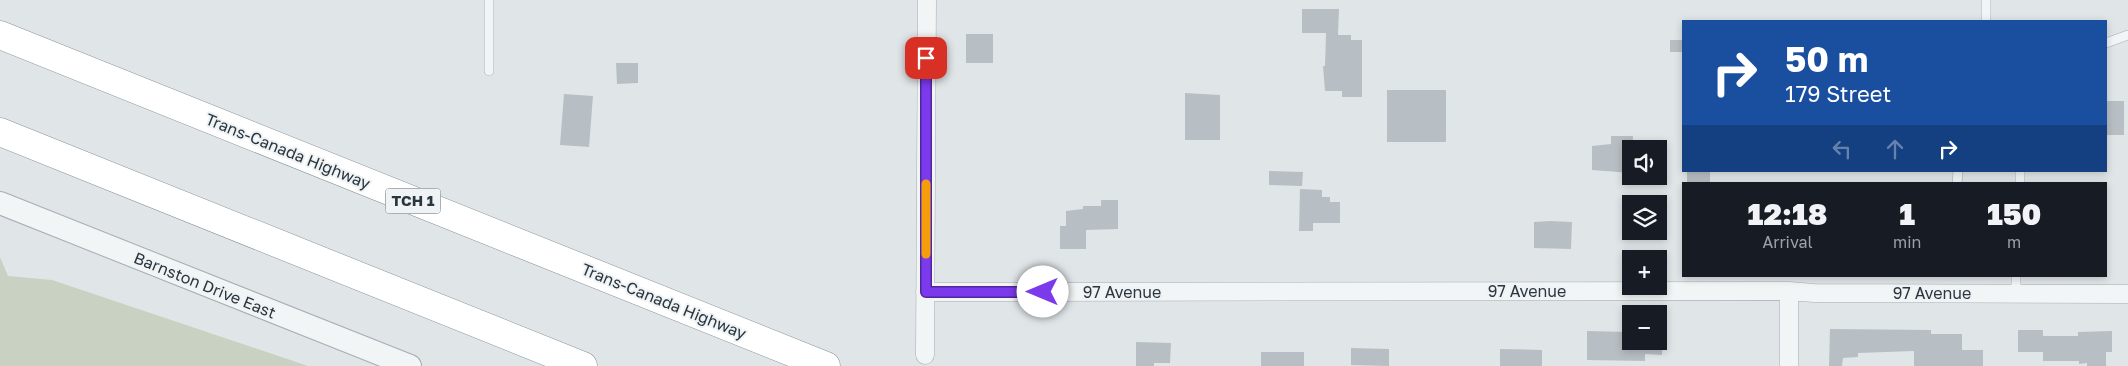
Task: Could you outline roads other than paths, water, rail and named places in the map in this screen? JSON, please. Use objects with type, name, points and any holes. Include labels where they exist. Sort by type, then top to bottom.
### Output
[{"type":"highway","name":"Trans-Canada Highway","points":[[0,35],[826,366]]},
{"type":"highway","points":[[0,132],[583,366]]},
{"type":"highway","points":[[797,354],[832,366]]},
{"type":"street","points":[[925,355],[927,0]]},
{"type":"street","name":"Barnston Drive East","points":[[0,203],[410,366]]},
{"type":"street","name":"97 Avenue","points":[[926,292],[1789,291],[1814,293],[2016,285],[2128,294]]},
{"type":"street","points":[[1789,291],[1789,366]]},
{"type":"lane","points":[[488,71],[489,0]]},
{"type":"lane","points":[[1986,0],[1986,20]]},
{"type":"lane","points":[[2107,43],[2128,35]]}]
